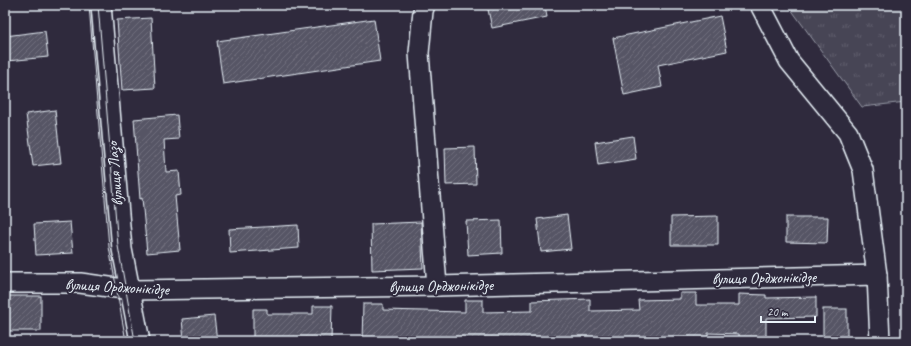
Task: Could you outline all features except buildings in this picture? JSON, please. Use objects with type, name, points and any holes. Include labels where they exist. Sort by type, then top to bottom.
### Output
[{"type":"street","name":"вулиця Лазо","points":[[101,5],[122,249],[140,341]]},
{"type":"street","points":[[425,5],[423,10],[418,53],[437,286]]},
{"type":"street","points":[[760,5],[789,61],[848,133],[863,170],[877,275],[880,341]]},
{"type":"street","name":"вулиця Орджонікідзе","points":[[5,283],[80,283],[131,290],[437,286],[877,275]]},
{"type":"green space","points":[[788,5],[906,5],[906,102],[862,107]]},
{"type":"tram line","points":[[89,5],[109,247],[126,341]]},
{"type":"tram line","points":[[98,5],[118,246],[135,341]]}]
